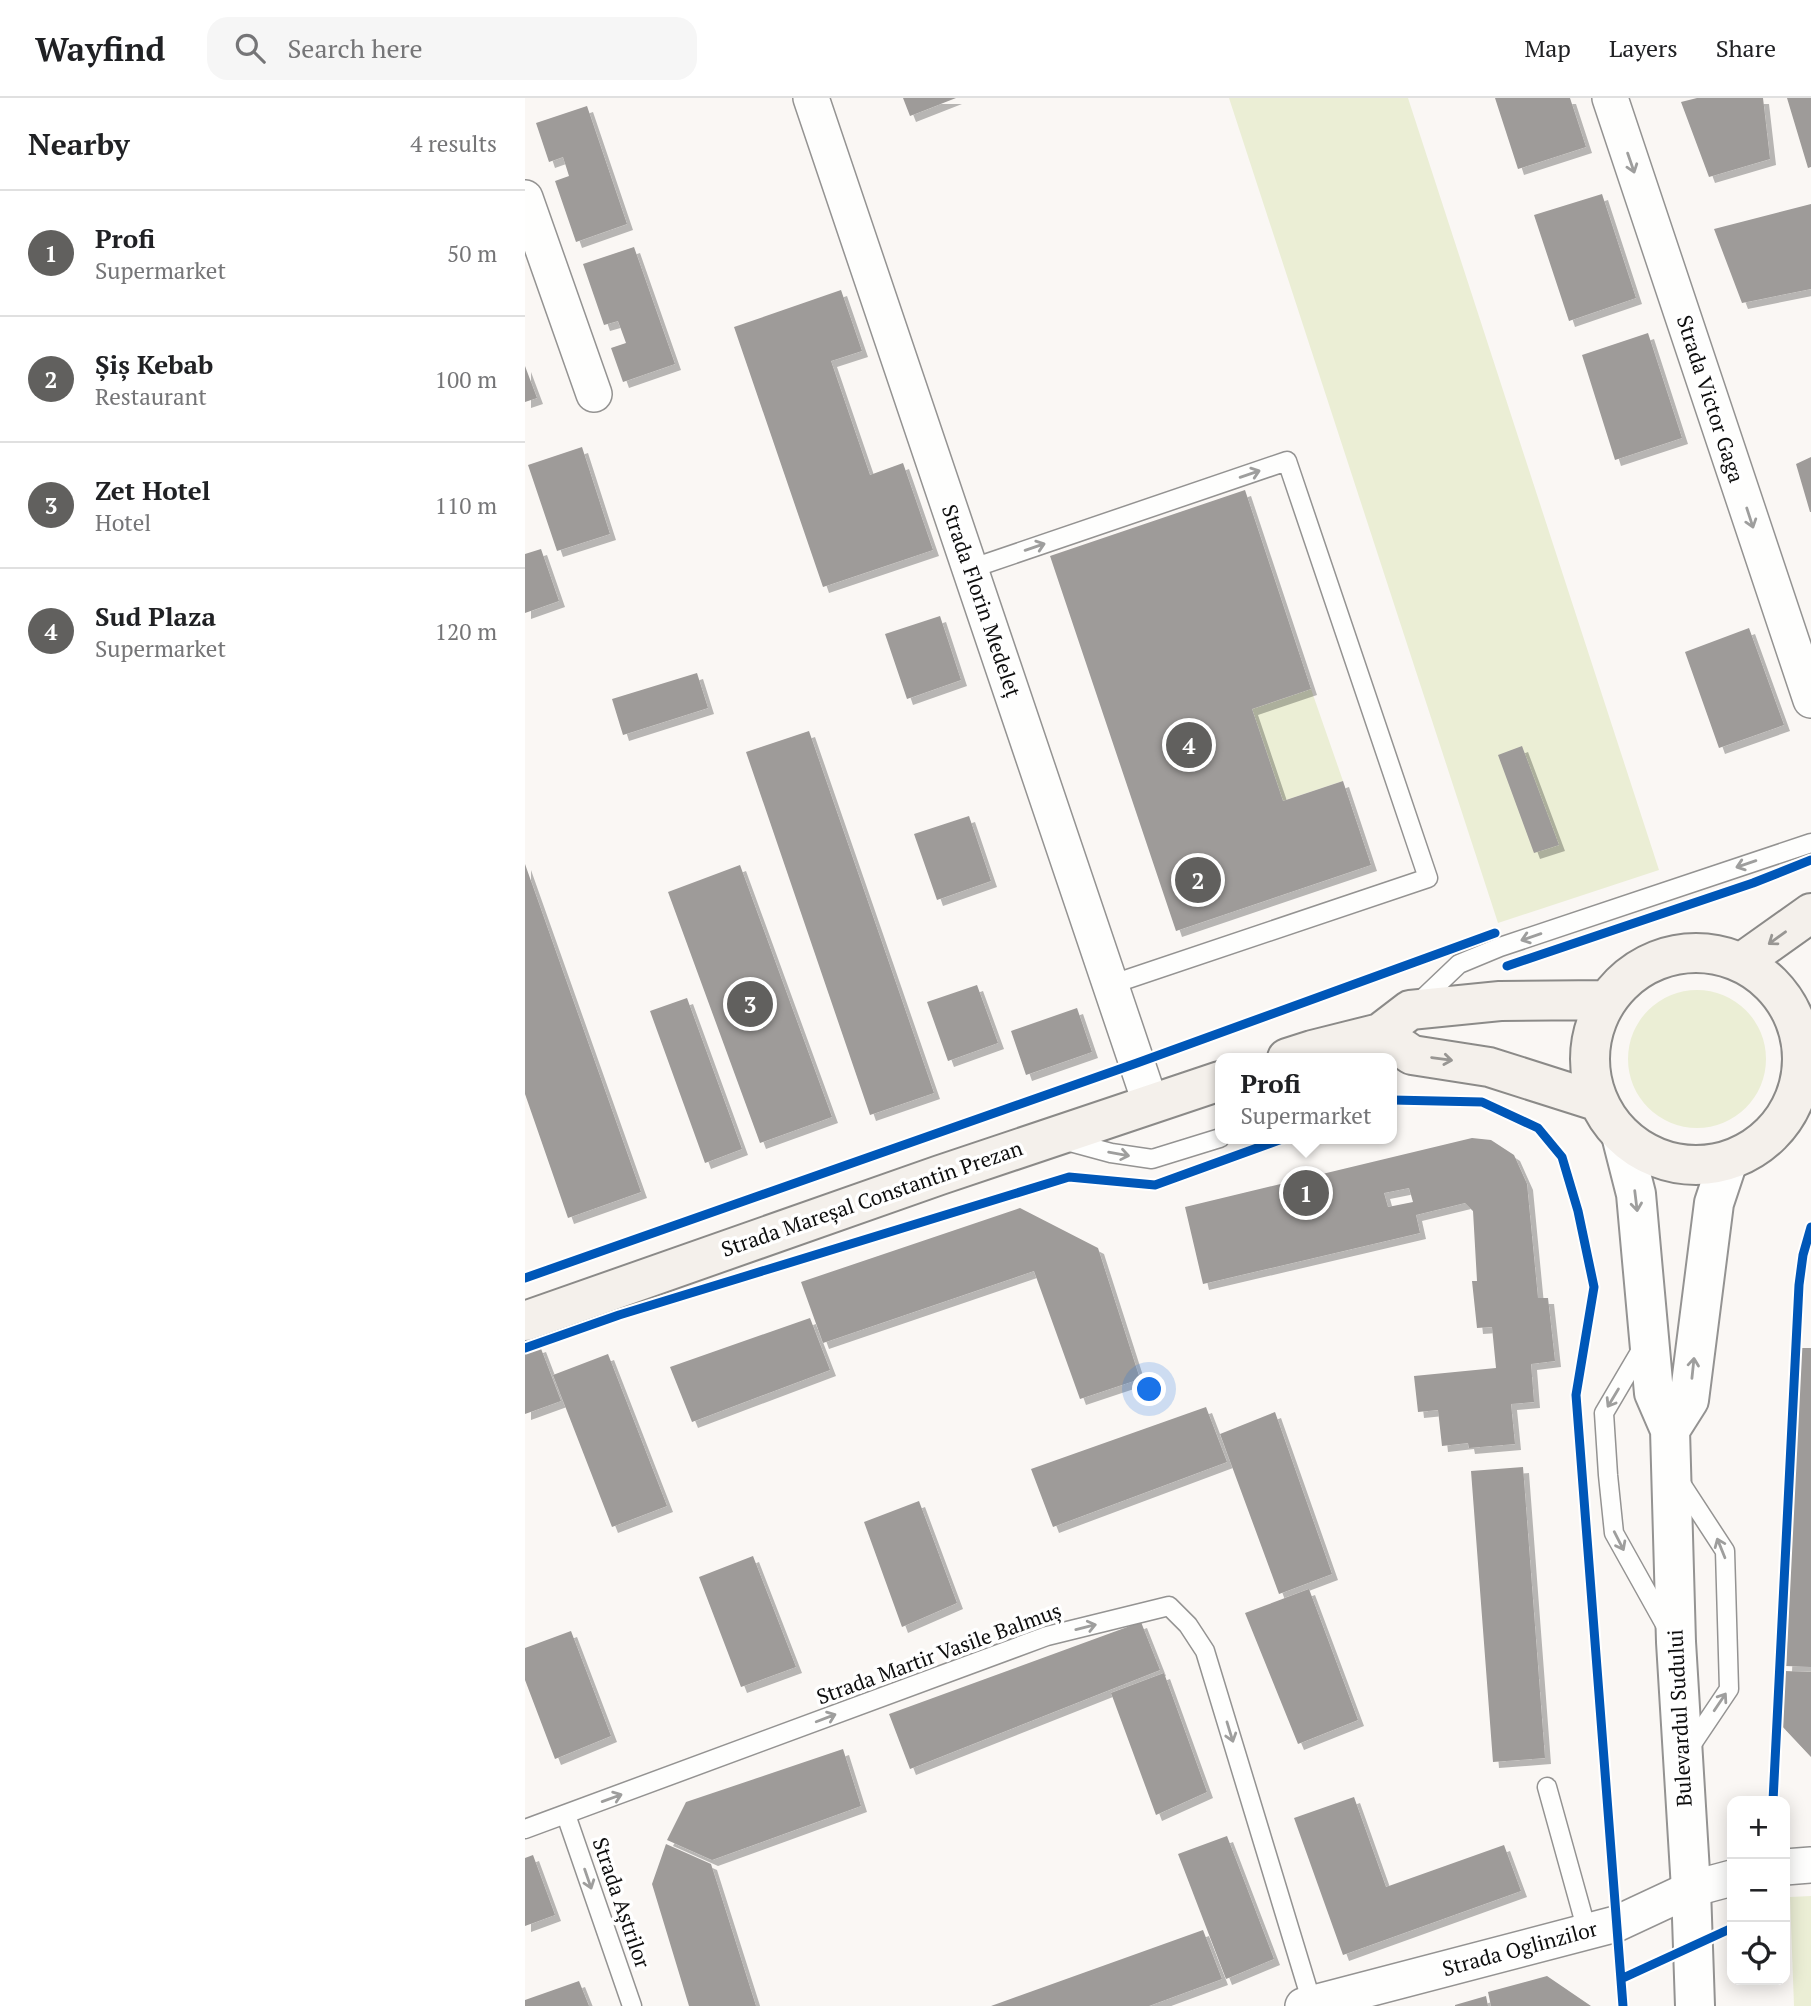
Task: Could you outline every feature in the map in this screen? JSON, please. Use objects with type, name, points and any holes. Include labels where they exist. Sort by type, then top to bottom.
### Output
[{"type":"main road","points":[[1742,962],[1811,913]]},
{"type":"main road","points":[[1693,953],[1713,954],[1742,962],[1766,978],[1804,1015],[1804,1058],[1798,1091],[1783,1122],[1758,1146],[1728,1161],[1699,1166],[1671,1163],[1644,1152],[1621,1135],[1608,1120],[1599,1102],[1590,1068],[1593,1033],[1607,1000],[1627,977],[1654,961],[1693,953]]},
{"type":"main road","points":[[1318,1053],[1336,1050],[1381,1033],[1410,1010],[1500,1001],[1607,1000]]},
{"type":"main road","points":[[1381,1033],[1412,1055],[1489,1067],[1599,1102]]},
{"type":"main road","name":"Strada Mareșal Constantin Prezan","points":[[525,1321],[1215,1083]]},
{"type":"street","name":"Strada Florin Medeleț","points":[[811,98],[1151,1105]]},
{"type":"street","name":"Strada Victor Gaga","points":[[1610,98],[1811,700]]},
{"type":"street","points":[[525,198],[594,394]]},
{"type":"street","name":"Bulevardul Sudului","points":[[1621,1135],[1636,1194],[1654,1392],[1669,1447],[1695,2006]]},
{"type":"street","points":[[1669,1447],[1689,1400],[1714,1203],[1728,1161]]},
{"type":"street","points":[[1790,1867],[1811,1865]]},
{"type":"street","name":"Strada Oglinzilor","points":[[1308,2004],[1616,1924],[1691,1889],[1727,1879]]},
{"type":"lane","points":[[970,569],[1287,461],[1428,877],[1110,985]]},
{"type":"lane","points":[[1410,1010],[1459,964],[1500,947],[1811,843]]},
{"type":"lane","points":[[1052,1137],[1111,1153],[1152,1159],[1215,1140]]},
{"type":"lane","points":[[1648,1339],[1604,1413],[1608,1475],[1614,1533],[1676,1642]]},
{"type":"lane","points":[[1669,1447],[1725,1551],[1729,1689],[1682,1759]]},
{"type":"lane","name":"Strada Martir Vasile Balmuș","points":[[525,1829],[1047,1636],[1169,1606],[1188,1625],[1205,1651],[1308,2004]]},
{"type":"lane","points":[[1547,1787],[1587,1931]]},
{"type":"lane","name":"Strada Aștrilor","points":[[566,1815],[632,2006]]},
{"type":"green space","points":[[1229,98],[1408,98],[1659,870],[1498,923]]},
{"type":"green space","points":[[1311,689],[1343,781],[1283,801],[1252,709]]},
{"type":"green space","points":[[1697,990],[1723,995],[1746,1010],[1761,1033],[1766,1059],[1761,1085],[1746,1108],[1723,1123],[1697,1128],[1671,1123],[1648,1108],[1633,1085],[1628,1059],[1633,1033],[1648,1010],[1671,995]]},
{"type":"green space","points":[[1811,1896],[1811,2006],[1794,2006],[1790,1897]]},
{"type":"building","points":[[903,98],[956,98],[910,116]]},
{"type":"building","points":[[1495,98],[1570,98],[1586,147],[1518,169]]},
{"type":"building","points":[[1697,98],[1763,98],[1770,159],[1709,177],[1681,102]]},
{"type":"building","points":[[1787,98],[1811,98],[1811,167],[1808,168]]},
{"type":"building","points":[[587,106],[627,224],[576,242],[555,181],[569,176],[563,157],[549,162],[536,123]]},
{"type":"building","points":[[1602,194],[1636,298],[1569,321],[1534,215]]},
{"type":"building","points":[[1811,204],[1811,289],[1742,303],[1714,229]]},
{"type":"building","points":[[634,247],[675,364],[623,382],[611,348],[626,343],[618,321],[604,325],[583,264]]},
{"type":"building","points":[[841,290],[862,351],[831,361],[870,475],[903,463],[933,550],[823,587],[734,327]]},
{"type":"building","points":[[1648,333],[1682,438],[1615,460],[1582,355]]},
{"type":"building","points":[[525,366],[537,398],[525,402]]},
{"type":"building","points":[[582,447],[610,534],[557,551],[528,465]]},
{"type":"building","points":[[1811,457],[1811,512],[1810,512],[1796,464]]},
{"type":"building","points":[[1245,490],[1311,689],[1252,709],[1283,801],[1343,781],[1371,865],[1176,931],[1050,556]]},
{"type":"building","points":[[541,549],[559,601],[525,613],[525,554]]},
{"type":"building","points":[[940,616],[961,680],[907,699],[885,634]]},
{"type":"building","points":[[1749,628],[1784,725],[1719,748],[1685,652]]},
{"type":"building","points":[[697,673],[708,708],[623,735],[612,699]]},
{"type":"building","points":[[809,731],[934,1093],[870,1115],[746,752]]},
{"type":"building","points":[[1522,746],[1559,845],[1534,853],[1498,755]]},
{"type":"building","points":[[969,816],[991,881],[937,900],[914,834]]},
{"type":"building","points":[[525,864],[641,1192],[568,1218],[525,1094]]},
{"type":"building","points":[[740,865],[832,1117],[760,1143],[668,892]]},
{"type":"building","points":[[977,985],[998,1043],[948,1061],[927,1002]]},
{"type":"building","points":[[687,998],[742,1149],[705,1163],[650,1011]]},
{"type":"building","points":[[1077,1008],[1092,1052],[1026,1075],[1011,1031]]},
{"type":"building","points":[[1472,1138],[1491,1140],[1514,1155],[1527,1184],[1538,1298],[1548,1298],[1555,1361],[1531,1364],[1534,1402],[1511,1404],[1515,1444],[1469,1448],[1468,1443],[1442,1446],[1438,1410],[1418,1412],[1414,1376],[1496,1368],[1492,1327],[1477,1328],[1472,1281],[1477,1281],[1473,1211],[1465,1203],[1416,1215],[1420,1233],[1203,1284],[1185,1207]],"holes":[[[1409,1188],[1413,1202],[1388,1207],[1384,1193]]]},
{"type":"building","points":[[1020,1208],[1098,1248],[1140,1379],[1080,1399],[1034,1271],[823,1343],[801,1282]]},
{"type":"building","points":[[810,1318],[830,1370],[692,1422],[670,1367]]},
{"type":"building","points":[[540,1346],[561,1401],[525,1414],[525,1351]]},
{"type":"building","points":[[1800,1348],[1811,1348],[1811,1667],[1786,1666]]},
{"type":"building","points":[[608,1354],[667,1506],[612,1527],[553,1375]]},
{"type":"building","points":[[1206,1407],[1227,1462],[1053,1527],[1031,1469]]},
{"type":"building","points":[[1275,1412],[1332,1574],[1279,1594],[1220,1434]]},
{"type":"building","points":[[1523,1467],[1545,1758],[1493,1762],[1471,1471]]},
{"type":"building","points":[[919,1501],[957,1603],[902,1627],[864,1522]]},
{"type":"building","points":[[753,1556],[796,1667],[741,1687],[699,1577]]},
{"type":"building","points":[[1309,1589],[1358,1720],[1298,1744],[1245,1613]]},
{"type":"building","points":[[1141,1622],[1160,1670],[910,1769],[889,1714]]},
{"type":"building","points":[[571,1631],[611,1736],[555,1759],[525,1680],[525,1648]]},
{"type":"building","points":[[1785,1671],[1811,1672],[1811,1757],[1780,1724]]},
{"type":"building","points":[[1164,1673],[1207,1792],[1156,1815],[1111,1693]]},
{"type":"building","points":[[843,1749],[861,1806],[712,1860],[667,1840],[686,1802]]},
{"type":"building","points":[[1354,1797],[1386,1887],[1504,1845],[1521,1891],[1343,1955],[1294,1818]]},
{"type":"building","points":[[1227,1836],[1274,1959],[1226,1979],[1178,1854]]},
{"type":"building","points":[[666,1844],[711,1864],[756,2006],[689,2006],[652,1884]]},
{"type":"building","points":[[533,1855],[555,1915],[525,1926],[525,1858]]},
{"type":"building","points":[[1203,1930],[1222,1979],[1149,2006],[991,2006]]},
{"type":"building","points":[[1547,1976],[1591,2006],[1491,2006],[1488,1992]]},
{"type":"building","points":[[579,1981],[589,2006],[525,2006],[525,2000]]},
{"type":"building","points":[[1486,1996],[1488,2006],[1455,2006],[1455,2005]]},
{"type":"cycle path","points":[[1507,966],[1753,883],[1811,860]]},
{"type":"cycle path","points":[[525,1278],[1137,1063],[1495,933]]},
{"type":"cycle path","points":[[1397,1100],[1482,1102],[1538,1128],[1562,1157],[1578,1211],[1594,1287],[1576,1395],[1623,2006]]},
{"type":"cycle path","points":[[525,1348],[619,1315],[1069,1177],[1155,1185],[1268,1144]]},
{"type":"cycle path","points":[[1773,1796],[1799,1285],[1803,1255],[1811,1227]]},
{"type":"cycle path","points":[[1623,1978],[1727,1930]]},
{"type":"place","name":"Sud Plaza","points":[[1189,745]]},
{"type":"place","name":"Șiș Kebab","points":[[1198,880]]},
{"type":"place","name":"Zet Hotel","points":[[750,1004]]},
{"type":"place","name":"Profi","points":[[1306,1193]]}]
